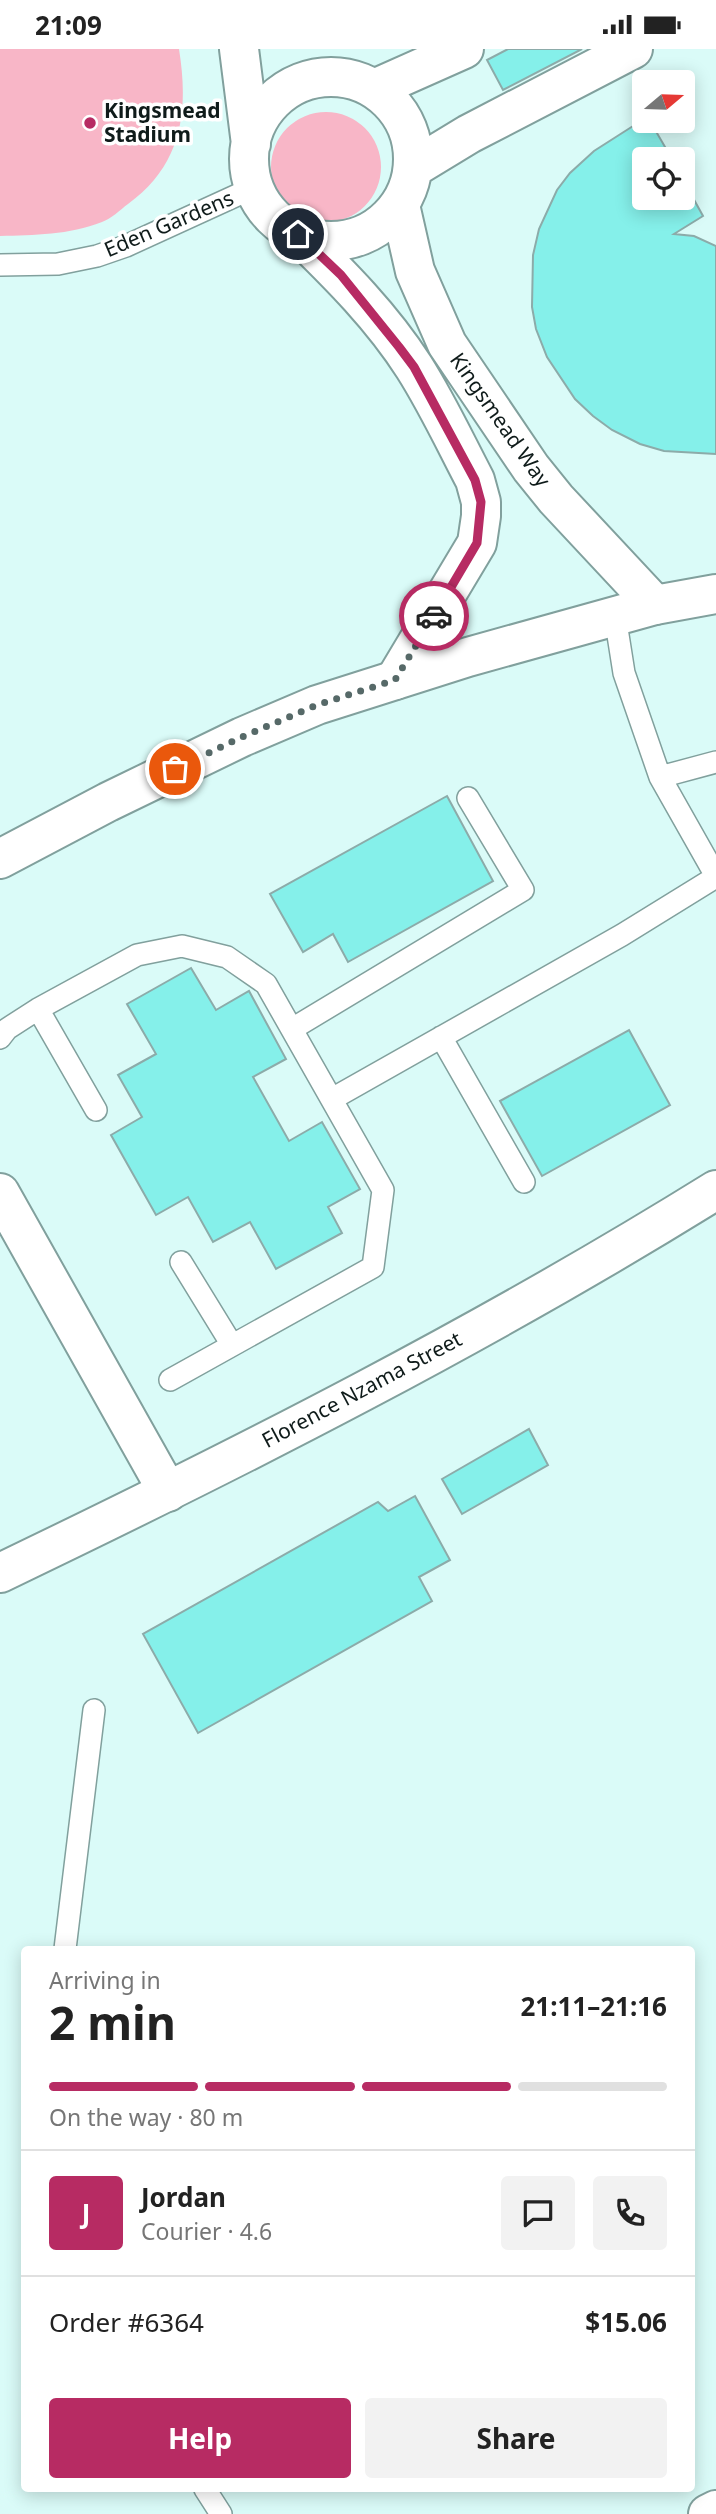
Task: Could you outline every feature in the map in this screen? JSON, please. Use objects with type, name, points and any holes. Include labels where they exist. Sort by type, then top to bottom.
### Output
[{"type":"main road","points":[[239,49],[251,144],[250,166],[255,187],[265,207],[280,222],[298,234],[319,240],[360,236],[378,227],[400,205],[413,168],[412,145],[405,122],[391,103],[374,89],[352,79],[327,77],[305,81],[285,91],[269,106],[257,124],[251,144]]},
{"type":"main road","points":[[301,49],[327,77]]},
{"type":"main road","points":[[374,89],[464,49]]},
{"type":"main road","points":[[413,168],[469,134],[633,49]]},
{"type":"main road","name":"Kingsmead Way","points":[[400,205],[415,271],[447,344],[531,468],[556,499],[655,605]]},
{"type":"main road","name":"Kingsmead Way","points":[[298,234],[341,275],[385,327],[414,367],[479,492],[481,516],[477,543],[395,680]]},
{"type":"main road","points":[[0,859],[108,802],[242,737],[317,705],[468,657],[615,616],[655,605],[716,594]]},
{"type":"main road","name":"Florence Nzama Street","points":[[0,1573],[345,1402],[628,1245],[716,1190]]},
{"type":"main road","points":[[0,1193],[168,1492]]},
{"type":"main road","points":[[708,2514],[716,2510]]},
{"type":"lane","name":"Eden Gardens","points":[[0,265],[58,264],[97,256],[126,246],[255,187]]},
{"type":"lane","points":[[332,1099],[622,935],[716,876],[660,777],[624,673],[615,616]]},
{"type":"lane","points":[[660,777],[716,762]]},
{"type":"lane","points":[[292,1029],[523,890],[468,797]]},
{"type":"lane","points":[[0,1038],[7,1029],[38,1009],[137,955],[182,946],[227,957],[266,984],[383,1189],[373,1266],[170,1380]]},
{"type":"lane","points":[[38,1009],[96,1110]]},
{"type":"lane","points":[[441,1037],[524,1182]]},
{"type":"lane","points":[[181,1262],[232,1345]]},
{"type":"lane","points":[[65,1946],[94,1710]]},
{"type":"lane","points":[[207,2492],[221,2514]]},
{"type":"shaded area","name":"Kingsmead Stadium","points":[[0,49],[179,49],[183,94],[177,135],[171,154],[146,189],[112,217],[90,226],[51,234],[0,236]]},
{"type":"shaded area","points":[[326,112],[347,116],[365,128],[377,146],[381,167],[377,188],[365,206],[347,218],[326,222],[305,218],[287,206],[275,188],[271,167],[275,146],[287,128],[305,116]]},
{"type":"building","points":[[508,49],[582,49],[503,90],[487,60]]},
{"type":"building","points":[[632,127],[632,133],[657,133],[665,147],[632,147],[632,210],[695,210],[695,202],[703,216],[674,234],[694,236],[716,246],[716,454],[664,451],[640,444],[612,430],[575,399],[547,357],[536,329],[532,307],[533,255],[539,229],[557,190],[570,173],[594,151]]},
{"type":"building","points":[[447,796],[493,881],[348,962],[333,934],[303,952],[270,894]]},
{"type":"building","points":[[191,968],[216,1010],[249,991],[286,1059],[253,1077],[289,1141],[322,1122],[360,1189],[328,1207],[342,1233],[276,1269],[250,1222],[213,1242],[188,1197],[156,1215],[111,1135],[142,1117],[118,1075],[156,1054],[127,1004]]},
{"type":"building","points":[[629,1030],[670,1105],[542,1176],[500,1101]]},
{"type":"building","points":[[529,1429],[548,1465],[462,1514],[442,1479]]},
{"type":"building","points":[[415,1496],[450,1560],[419,1577],[432,1601],[198,1733],[143,1634],[378,1502],[388,1511]]},
{"type":"way so far","points":[[175,769],[317,705],[395,680],[434,616]]},
{"type":"place","name":"Kingsmead Stadium","points":[[90,123]]},
{"type":"route","points":[[298,234],[341,275],[385,327],[414,367],[475,480],[481,502],[477,543],[434,616]]}]
